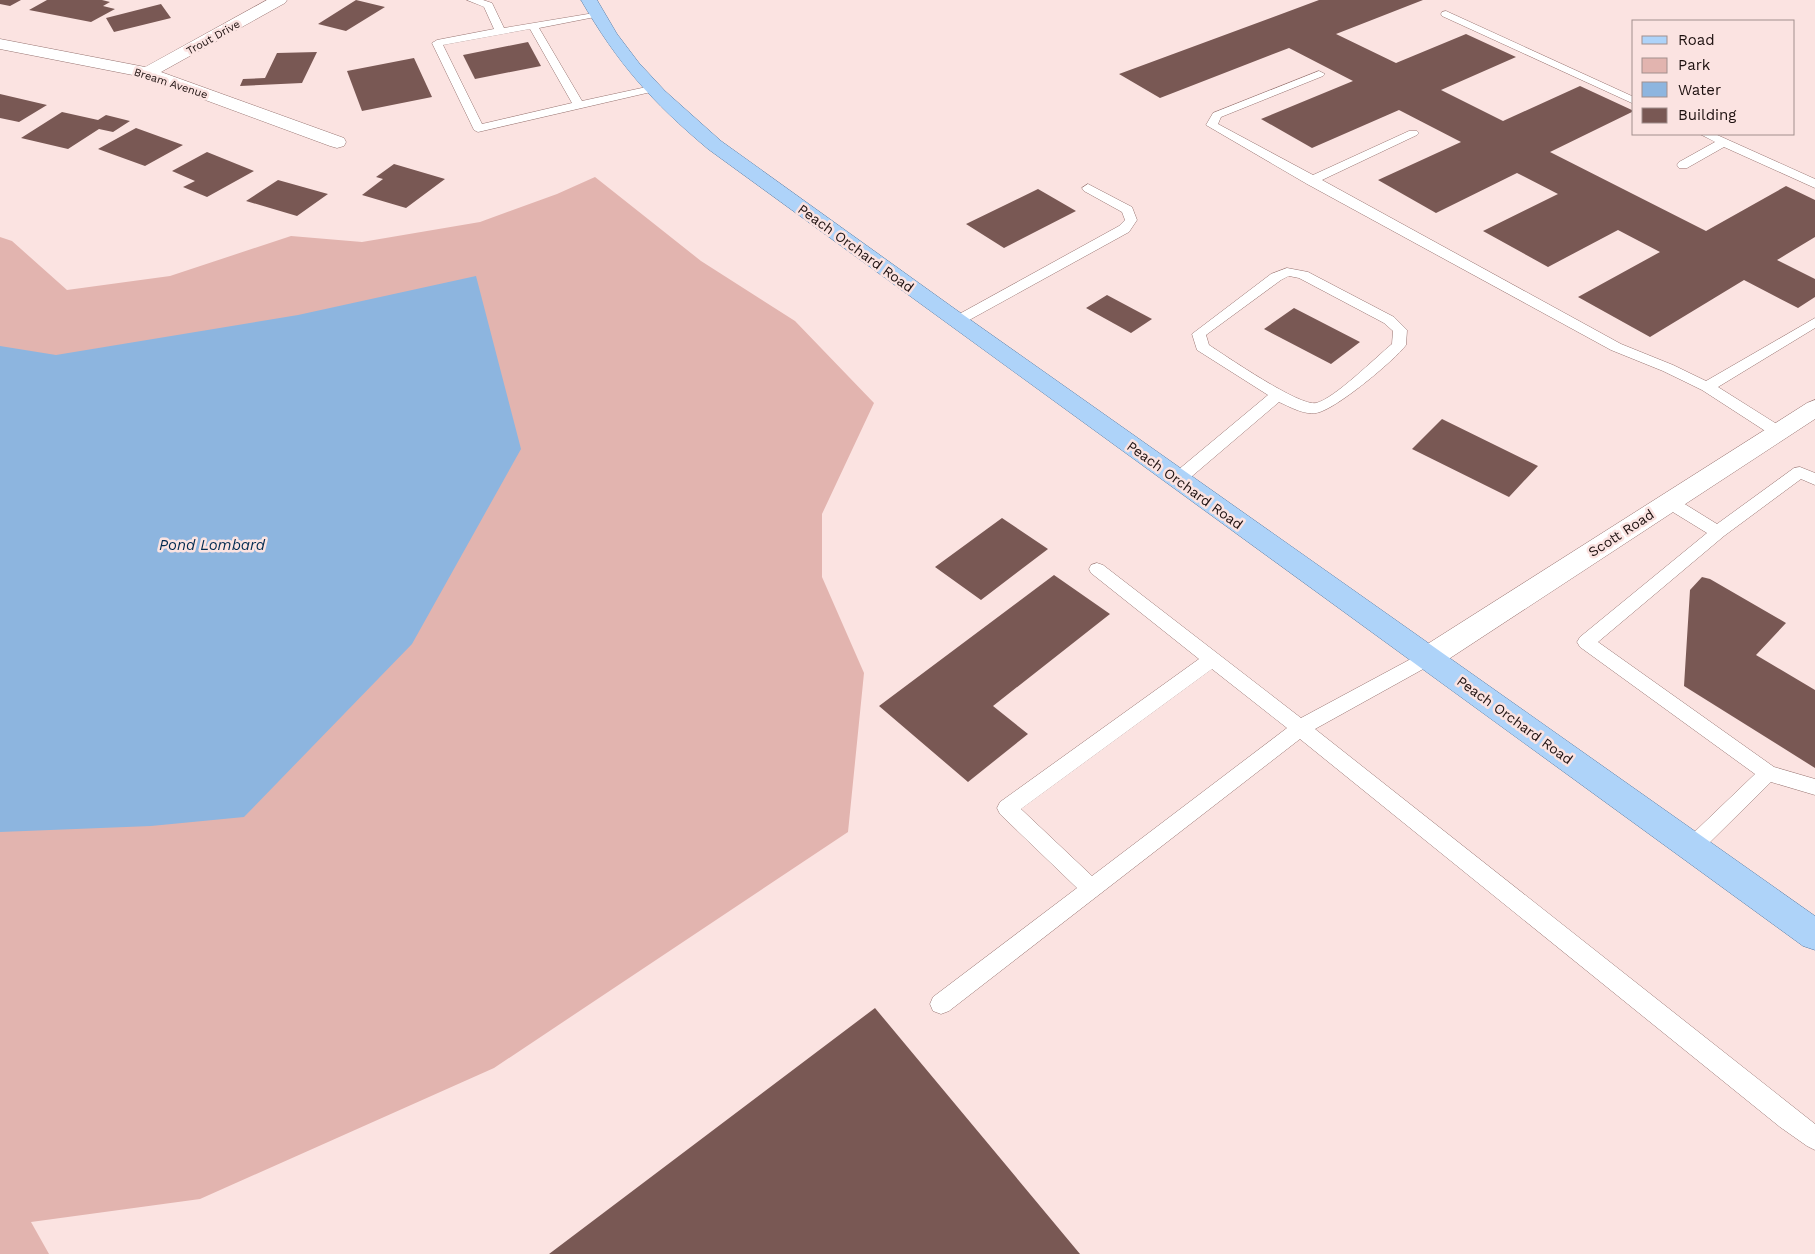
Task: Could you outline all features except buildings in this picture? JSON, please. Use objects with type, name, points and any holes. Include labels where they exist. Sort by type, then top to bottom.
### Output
[{"type":"main road","name":"Peach Orchard Road","points":[[593,7],[626,61],[651,89],[692,128],[957,321],[1815,935]]},
{"type":"street","name":"Trout Drive","points":[[147,73],[279,0]]},
{"type":"street","name":"Bream Avenue","points":[[0,44],[147,73],[337,142]]},
{"type":"street","name":"Scott Road","points":[[1428,658],[1815,408]]},
{"type":"lane","points":[[472,0],[490,2],[501,32]]},
{"type":"lane","points":[[593,7],[532,26],[437,43],[478,128],[651,89]]},
{"type":"lane","points":[[1446,14],[1632,100]]},
{"type":"lane","points":[[532,26],[580,105]]},
{"type":"lane","points":[[1319,74],[1217,115],[1212,125],[1616,347],[1708,387],[1778,432]]},
{"type":"lane","points":[[1311,181],[1413,133]]},
{"type":"lane","points":[[1708,135],[1815,184]]},
{"type":"lane","points":[[1682,165],[1724,142]]},
{"type":"lane","points":[[957,321],[1124,229],[1131,220],[1128,210],[1088,188]]},
{"type":"lane","points":[[1288,272],[1303,275],[1389,320],[1400,330],[1399,345],[1334,400],[1318,408],[1299,405],[1278,395],[1202,347],[1199,334],[1276,277],[1288,272]]},
{"type":"lane","points":[[1708,387],[1815,322]]},
{"type":"lane","points":[[1178,479],[1278,395]]},
{"type":"lane","points":[[1815,480],[1800,472],[1718,532],[1586,642],[1768,773],[1815,787]]},
{"type":"lane","points":[[1669,502],[1718,532]]},
{"type":"lane","points":[[1096,569],[1300,728],[1815,1138]]},
{"type":"lane","points":[[941,1004],[1300,728],[1428,658]]},
{"type":"lane","points":[[1092,889],[1007,808],[1211,660]]},
{"type":"lane","points":[[1692,847],[1768,773]]},
{"type":"green space","points":[[595,177],[701,261],[795,321],[874,403],[822,514],[822,577],[864,673],[848,832],[494,1068],[200,1199],[31,1222],[49,1254],[0,1254],[0,237],[12,241],[67,290],[170,276],[291,236],[362,242],[480,222],[557,194]]},
{"type":"water","name":"Pond Lombard","points":[[476,276],[521,449],[412,644],[244,817],[151,826],[0,832],[0,346],[56,355],[298,315]]}]
